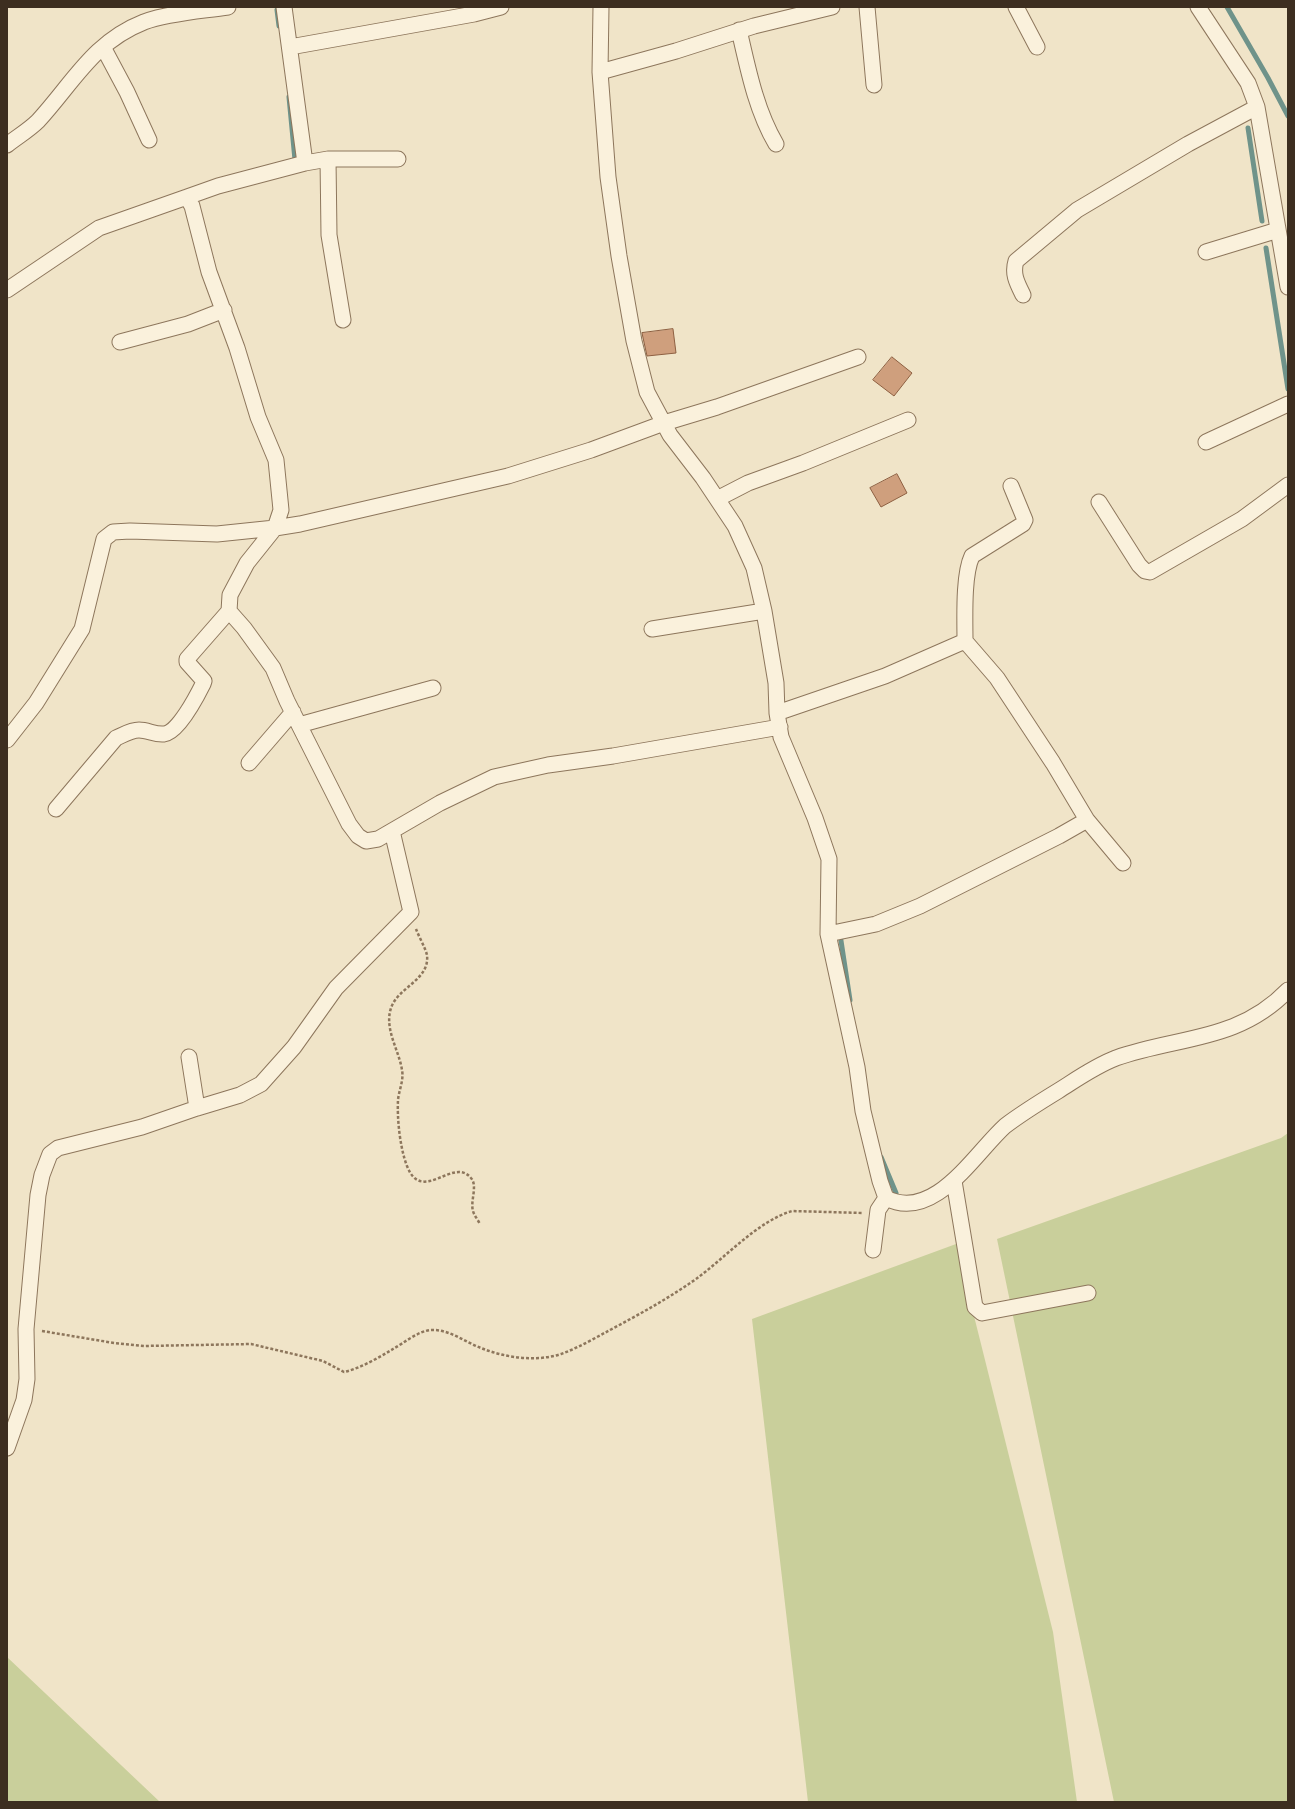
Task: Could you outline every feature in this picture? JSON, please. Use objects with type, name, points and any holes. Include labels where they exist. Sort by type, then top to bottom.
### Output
[{"type":"street","points":[[7,145],[37,122],[86,61],[121,33],[145,22],[180,14],[228,7]]},
{"type":"street","points":[[284,7],[305,163]]},
{"type":"street","points":[[290,47],[474,14],[501,7]]},
{"type":"street","points":[[601,7],[600,72],[606,156],[619,256],[634,341],[648,392],[670,435],[735,526],[754,568],[764,611],[776,683],[781,737],[815,818],[828,859],[828,934],[857,1067],[863,1111],[880,1181],[882,1204],[873,1250]]},
{"type":"street","points":[[600,72],[676,51],[739,30],[832,7]]},
{"type":"street","points":[[867,7],[874,85]]},
{"type":"street","points":[[1016,7],[1037,47]]},
{"type":"street","points":[[1198,7],[1248,82],[1257,107],[1288,287]]},
{"type":"street","points":[[739,30],[750,75],[766,127],[776,144]]},
{"type":"street","points":[[103,48],[127,92],[149,140]]},
{"type":"street","points":[[1023,295],[1015,281],[1014,269],[1016,261],[1077,210],[1188,144],[1257,107]]},
{"type":"street","points":[[328,159],[329,235],[343,320]]},
{"type":"street","points":[[7,290],[99,228],[187,196],[218,186],[305,163],[328,159],[398,159]]},
{"type":"street","points":[[56,809],[116,738],[128,732],[140,730],[157,734],[171,732],[193,704],[204,681],[187,662],[187,659],[229,611],[230,595],[247,563],[275,528],[281,510],[276,460],[258,417],[237,348],[209,272],[192,206],[187,196]]},
{"type":"street","points":[[1206,252],[1278,230]]},
{"type":"street","points":[[120,342],[188,324],[224,310]]},
{"type":"street","points":[[7,740],[36,703],[82,629],[104,539],[113,532],[130,531],[216,534],[275,528],[300,524],[508,476],[592,450],[664,423],[717,407],[858,357]]},
{"type":"street","points":[[1206,442],[1288,404]]},
{"type":"street","points":[[717,499],[748,483],[803,463],[908,420]]},
{"type":"street","points":[[1099,502],[1139,565],[1145,571],[1150,572],[1242,519],[1288,485]]},
{"type":"street","points":[[1011,486],[1024,520],[1023,524],[972,556],[966,586],[964,641],[997,678],[1053,763],[1087,820],[1123,863]]},
{"type":"street","points":[[229,611],[244,628],[273,668],[296,719],[349,824],[358,836],[366,840],[378,839],[440,803],[494,777],[548,765],[613,756],[779,720],[964,641]]},
{"type":"street","points":[[652,630],[764,611]]},
{"type":"street","points":[[249,763],[296,719],[330,715],[432,688]]},
{"type":"street","points":[[828,934],[876,924],[920,906],[1059,836],[1087,820]]},
{"type":"street","points":[[7,1448],[26,1391],[26,1329],[38,1195],[42,1176],[50,1154],[65,1145],[129,1131],[196,1108],[240,1095],[261,1084],[294,1047],[336,988],[410,912],[392,831]]},
{"type":"street","points":[[882,1204],[900,1204],[920,1201],[932,1197],[954,1180],[1005,1126],[1092,1069],[1118,1058],[1222,1032],[1245,1023],[1263,1012],[1288,990]]},
{"type":"street","points":[[189,1057],[196,1108]]},
{"type":"street","points":[[954,1180],[975,1307],[982,1312],[1088,1293]]},
{"type":"path","points":[[410,912],[427,954],[426,966],[422,974],[395,1000],[389,1019],[402,1072],[398,1100],[402,1152],[412,1175],[420,1182],[427,1182],[455,1173],[464,1173],[471,1177],[474,1187],[473,1212],[480,1224]]},
{"type":"path","points":[[26,1329],[107,1342],[144,1346],[251,1344],[323,1361],[344,1372],[388,1352],[417,1335],[432,1330],[454,1335],[481,1348],[506,1356],[537,1358],[561,1354],[658,1304],[696,1279],[767,1222],[782,1214],[792,1211],[870,1214],[882,1204]]},
{"type":"green space","points":[[1288,1133],[1288,1802],[1114,1802],[997,1239],[1281,1138]]},
{"type":"green space","points":[[956,1244],[1053,1632],[1077,1802],[808,1802],[752,1319]]},
{"type":"green space","points":[[7,1657],[160,1802],[7,1802]]},
{"type":"building","points":[[673,329],[676,353],[647,356],[642,333]]},
{"type":"building","points":[[892,357],[912,373],[894,396],[873,380]]},
{"type":"building","points":[[897,474],[907,493],[881,507],[870,488]]},
{"type":"waterway","points":[[1227,7],[1288,116]]},
{"type":"waterway","points":[[277,10],[279,26]]},
{"type":"waterway","points":[[289,97],[295,160]]},
{"type":"waterway","points":[[1248,128],[1262,221]]},
{"type":"waterway","points":[[1266,248],[1288,389]]},
{"type":"waterway","points":[[840,934],[850,1000]]},
{"type":"waterway","points":[[881,1157],[896,1193]]}]
